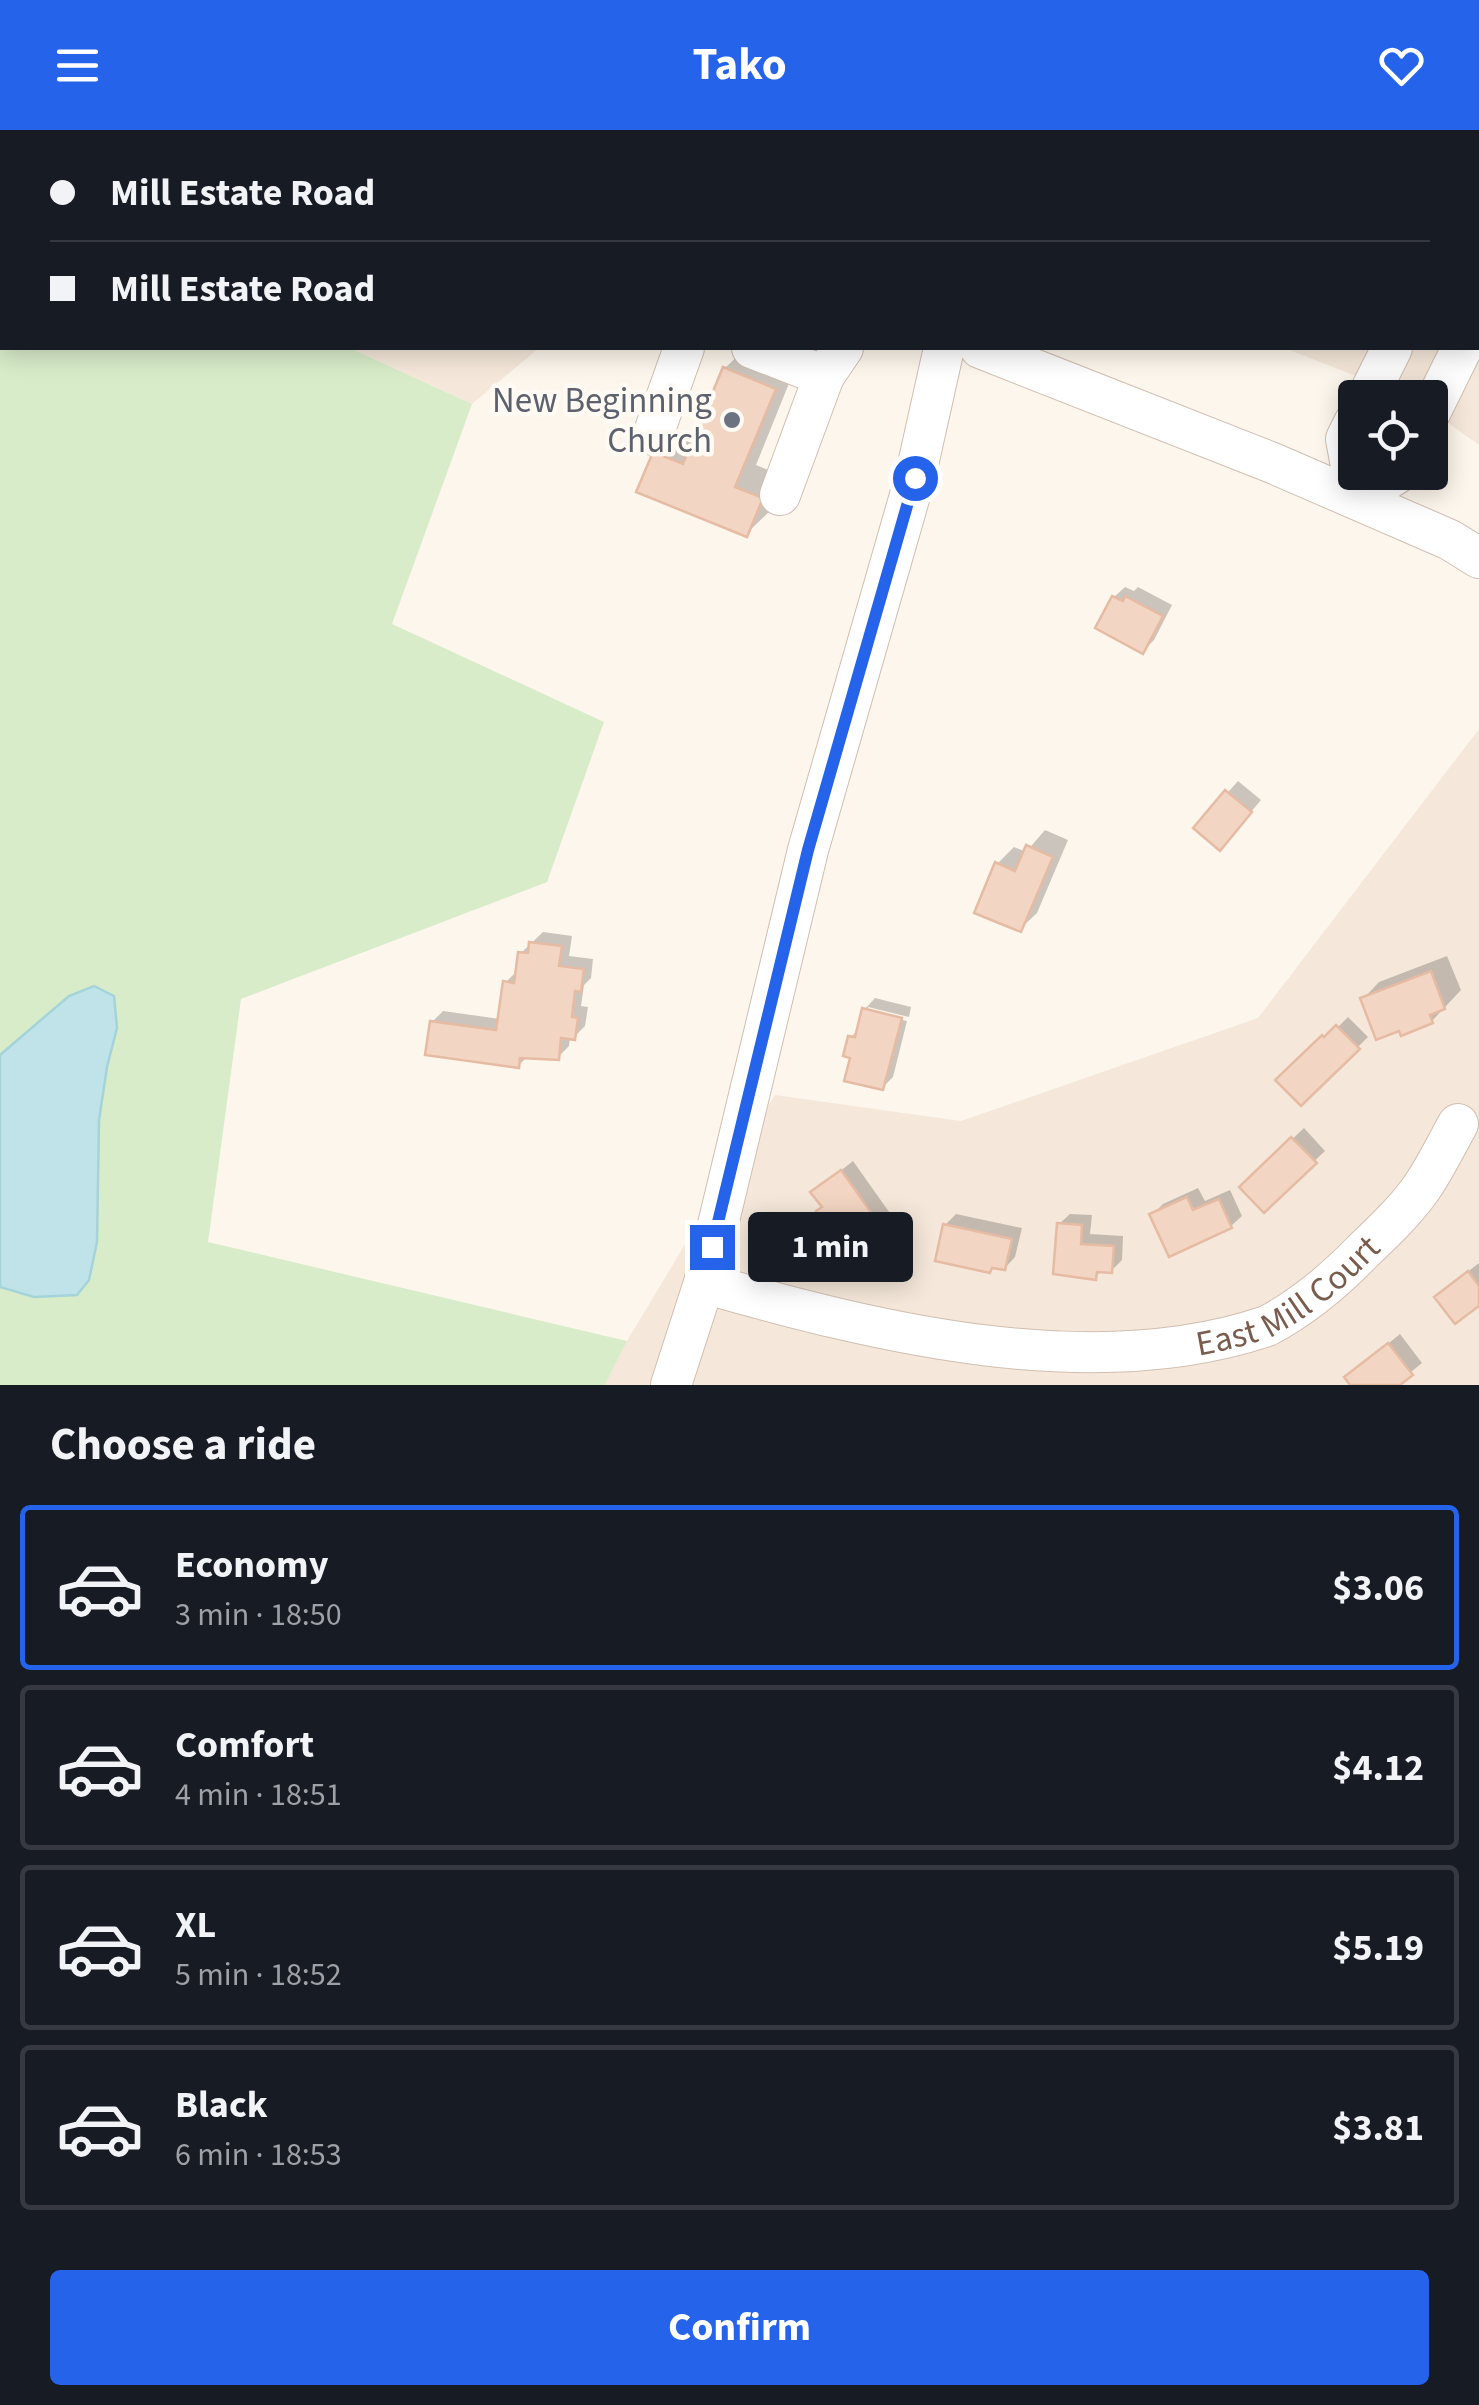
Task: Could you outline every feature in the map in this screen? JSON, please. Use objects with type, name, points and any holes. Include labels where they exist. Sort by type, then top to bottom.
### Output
[{"type":"street","points":[[652,435],[683,350]]},
{"type":"street","points":[[764,350],[833,362],[780,495]]},
{"type":"street","points":[[671,1385],[704,1283],[808,850],[915,478],[944,350]]},
{"type":"street","points":[[985,350],[1357,499],[1450,540],[1479,558]]},
{"type":"street","points":[[1376,380],[1391,350]]},
{"type":"street","points":[[1446,380],[1461,350]]},
{"type":"street","points":[[1355,490],[1357,499]]},
{"type":"street","points":[[1357,499],[1371,490]]},
{"type":"street","name":"East Mill Court","points":[[704,1283],[896,1338],[997,1359],[1091,1365],[1194,1352],[1268,1325],[1339,1276],[1420,1190],[1458,1124]]},
{"type":"shaded area","points":[[354,350],[537,350],[472,404]]},
{"type":"shaded area","points":[[1289,350],[1479,350],[1479,445],[1448,423],[1448,380],[1366,380]]},
{"type":"shaded area","points":[[1479,729],[1479,1385],[605,1385],[627,1341],[775,1095],[961,1121],[1258,1018]]},
{"type":"green space","points":[[0,350],[354,350],[472,404],[392,624],[604,722],[547,882],[241,999],[208,1242],[627,1341],[605,1385],[0,1385]]},
{"type":"water","points":[[94,986],[114,996],[117,1028],[99,1120],[97,1242],[89,1280],[77,1295],[34,1297],[0,1287],[0,1055],[69,996]]},
{"type":"building","name":"New Beginning Church","points":[[723,367],[776,389],[735,487],[763,498],[747,537],[636,492],[653,452],[683,464]]},
{"type":"building","points":[[1112,596],[1123,601],[1125,596],[1163,616],[1143,654],[1095,628]]},
{"type":"building","points":[[1225,790],[1252,812],[1220,851],[1193,828]]},
{"type":"building","points":[[1026,845],[1053,857],[1021,932],[974,913],[995,862],[1015,871]]},
{"type":"building","points":[[529,942],[562,946],[559,966],[584,969],[581,992],[575,991],[575,1040],[561,1038],[559,1060],[520,1058],[519,1068],[425,1055],[430,1021],[496,1030],[503,981],[514,983],[518,952],[528,953]]},
{"type":"building","points":[[1431,971],[1445,1009],[1430,1015],[1433,1023],[1401,1036],[1399,1031],[1376,1040],[1360,998]]},
{"type":"building","points":[[862,1008],[902,1018],[883,1090],[844,1081],[850,1058],[843,1056],[848,1036],[855,1037]]},
{"type":"building","points":[[1336,1025],[1360,1049],[1301,1106],[1275,1080]]},
{"type":"building","points":[[1291,1137],[1317,1163],[1264,1213],[1239,1187]]},
{"type":"building","points":[[841,1170],[890,1239],[862,1259],[836,1227],[830,1231],[816,1211],[822,1207],[810,1192]]},
{"type":"building","points":[[1187,1197],[1193,1210],[1219,1199],[1232,1228],[1169,1257],[1149,1214]]},
{"type":"building","points":[[1057,1223],[1082,1225],[1081,1244],[1114,1246],[1112,1273],[1097,1272],[1096,1280],[1053,1274]]},
{"type":"building","points":[[943,1224],[1012,1239],[1005,1270],[992,1268],[990,1273],[935,1261]]},
{"type":"building","points":[[1468,1271],[1479,1286],[1479,1306],[1455,1324],[1434,1297]]},
{"type":"building","points":[[1388,1343],[1413,1375],[1400,1385],[1350,1385],[1344,1377]]},
{"type":"place","name":"New Beginning Church","points":[[732,420]]},
{"type":"route","points":[[712,1247],[808,850],[915,478]]}]
